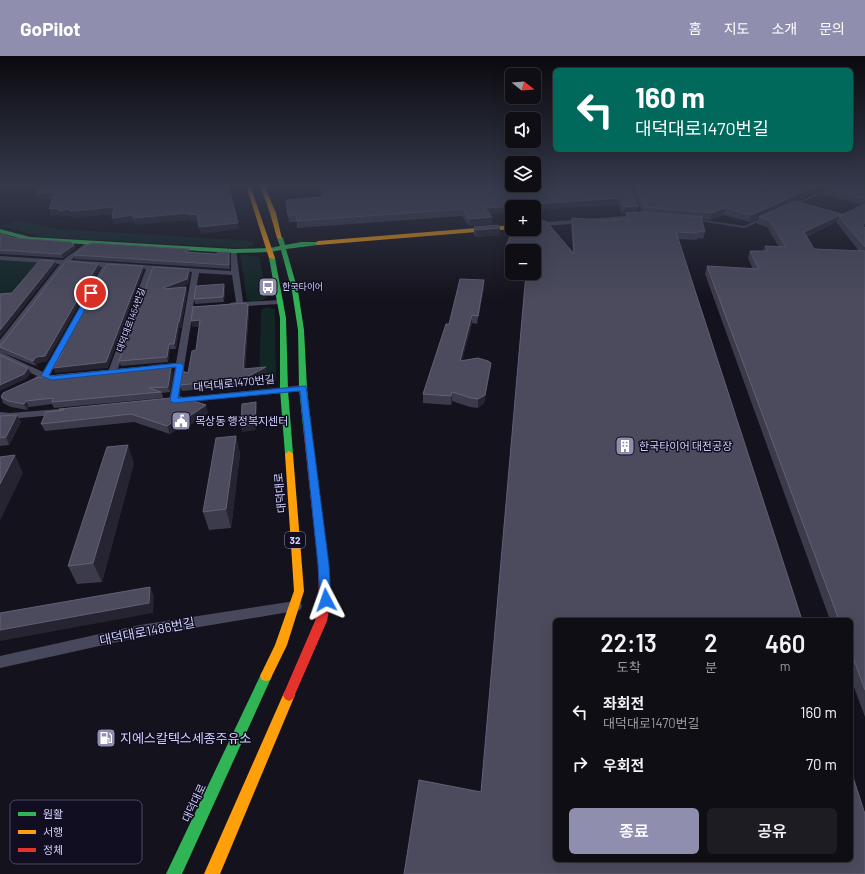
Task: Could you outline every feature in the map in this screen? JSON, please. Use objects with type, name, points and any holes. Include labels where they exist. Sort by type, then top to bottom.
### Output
[{"type":"main road","name":"대덕대로","points":[[174,874],[278,652],[299,592],[284,390],[283,318],[270,250],[261,223]]},
{"type":"main road","name":"32","points":[[212,874],[315,636],[321,621],[326,600],[303,388],[301,330],[295,291],[276,223]]},
{"type":"main road","points":[[0,231],[30,239],[234,252],[270,250],[301,244],[505,228]]},
{"type":"street","points":[[541,224],[553,223]]},
{"type":"street","points":[[0,346],[65,262],[89,243]]},
{"type":"street","points":[[234,252],[235,273],[240,304]]},
{"type":"street","points":[[0,258],[106,266],[235,273]]},
{"type":"street","points":[[32,382],[45,376],[106,266]]},
{"type":"street","name":"대덕대로1454번길","points":[[113,372],[150,268]]},
{"type":"street","points":[[143,369],[180,365],[196,271]]},
{"type":"street","points":[[189,310],[240,304],[280,302]]},
{"type":"street","points":[[0,355],[45,376],[52,378],[67,376]]},
{"type":"street","name":"대덕대로1470번길","points":[[180,365],[170,401],[303,388]]},
{"type":"street","points":[[0,414],[10,416],[68,412]]},
{"type":"street","name":"대덕대로1486번길","points":[[0,662],[140,631],[295,606]]},
{"type":"lane","points":[[716,223],[744,227],[753,223]]},
{"type":"green space","points":[[33,223],[60,229],[253,241],[253,245],[245,248],[44,237],[0,226],[7,224]]},
{"type":"green space","points":[[240,254],[259,257],[268,297],[266,299],[258,301],[247,300]]},
{"type":"green space","points":[[0,260],[42,262],[13,296],[0,297]]},
{"type":"green space","points":[[266,307],[275,309],[276,380],[264,384],[259,383],[261,310]]},
{"type":"building","points":[[198,223],[236,223],[199,227]]},
{"type":"building","name":"한국타이어 대전공장","points":[[541,223],[548,223],[574,254],[572,223],[703,223],[705,232],[676,232],[801,618],[553,618],[553,862],[853,862],[853,777],[865,814],[865,874],[404,874],[419,780],[481,792],[525,280],[541,280],[541,244],[507,244],[510,236],[541,236]]},
{"type":"building","points":[[771,223],[823,223],[804,232],[814,249],[865,251],[865,690],[853,657],[853,618],[838,618],[707,266],[759,269],[750,251],[768,251],[765,246],[786,247]]},
{"type":"building","points":[[845,223],[865,223],[862,225],[865,228],[865,247]]},
{"type":"building","points":[[498,225],[500,228],[476,230],[474,227]]},
{"type":"building","points":[[0,234],[14,238],[71,242],[74,245],[61,254],[0,250]]},
{"type":"building","points":[[92,243],[189,249],[185,252],[216,254],[219,252],[229,252],[229,265],[74,255]]},
{"type":"building","points":[[40,260],[55,261],[0,330],[0,294],[12,293]]},
{"type":"building","points":[[66,261],[98,264],[45,356],[36,357],[33,361],[0,347],[0,344],[2,344]]},
{"type":"building","points":[[107,264],[143,266],[106,362],[53,368],[63,352],[59,353]]},
{"type":"building","points":[[153,267],[189,269],[187,279],[163,288],[186,287],[174,344],[169,344],[167,357],[119,361]]},
{"type":"building","points":[[460,279],[484,280],[478,316],[472,315],[460,361],[478,358],[491,363],[485,395],[478,399],[452,392],[451,396],[423,394],[446,324],[449,324]]},
{"type":"building","points":[[224,284],[223,297],[194,299],[196,286]]},
{"type":"building","points":[[245,303],[248,305],[243,369],[266,367],[243,379],[180,385],[182,371],[188,373],[192,351],[196,350],[200,320],[191,321],[193,307]]},
{"type":"building","points":[[0,355],[28,368],[24,374],[0,385]]},
{"type":"building","points":[[165,365],[171,367],[168,387],[149,388],[161,392],[52,402],[53,398],[26,401],[24,404],[8,401],[1,397],[3,393],[36,378]]},
{"type":"building","points":[[181,397],[206,405],[182,421],[176,420],[167,426],[131,414],[41,424],[46,412],[64,410],[59,409]]},
{"type":"building","points":[[256,402],[255,424],[241,426],[242,404]]},
{"type":"building","points":[[17,415],[6,437],[0,438],[0,416]]},
{"type":"building","points":[[236,436],[226,509],[203,512],[216,438]]},
{"type":"building","points":[[128,445],[93,563],[68,566],[107,447]]},
{"type":"building","points":[[15,455],[0,484],[0,457]]},
{"type":"building","points":[[150,587],[149,603],[0,630],[0,613]]},
{"type":"traffic: fast","points":[[0,231],[30,239],[234,251],[270,250],[301,244],[318,243]]},
{"type":"traffic: fast","points":[[280,238],[295,291],[301,330],[303,388],[307,427]]},
{"type":"traffic: fast","points":[[272,258],[283,318],[284,390],[289,454]]},
{"type":"traffic: fast","points":[[174,874],[266,676]]},
{"type":"traffic: slow","points":[[261,223],[272,258]]},
{"type":"traffic: slow","points":[[276,223],[280,238]]},
{"type":"traffic: slow","points":[[318,243],[505,228]]},
{"type":"traffic: slow","points":[[266,676],[281,645],[299,591],[289,454]]},
{"type":"traffic: slow","points":[[212,874],[289,695]]},
{"type":"traffic: jam","points":[[289,695],[321,621],[325,600],[323,565],[307,427]]},
{"type":"place","name":"한국타이어","points":[[268,287]]},
{"type":"place","name":"목상동 행정복지센터","points":[[181,421]]},
{"type":"place","name":"한국타이어 대전공장","points":[[625,446]]},
{"type":"place","name":"지에스칼텍스세종주유소","points":[[106,738]]},
{"type":"route","points":[[91,293],[45,376],[52,378],[180,365],[174,401],[303,388],[326,600]]}]
